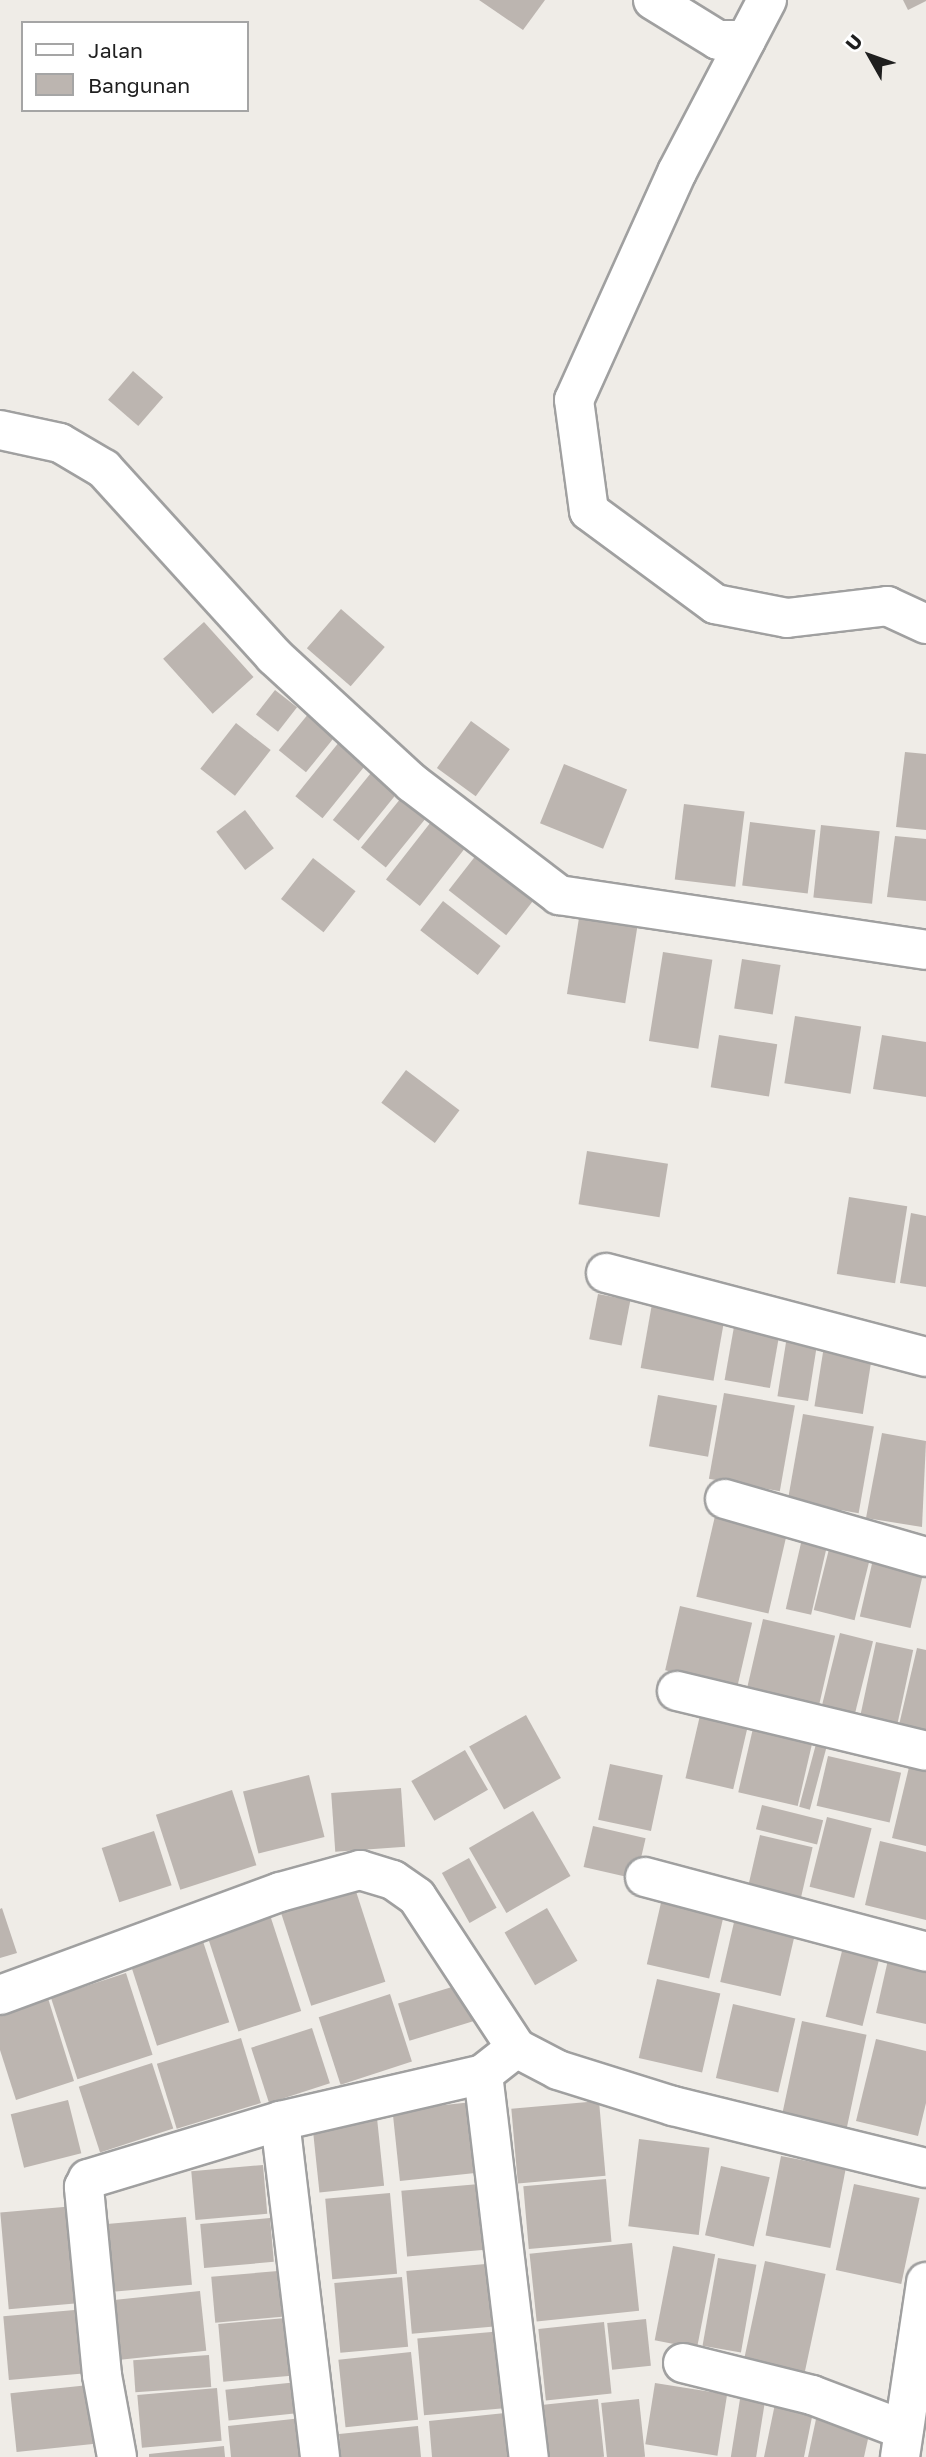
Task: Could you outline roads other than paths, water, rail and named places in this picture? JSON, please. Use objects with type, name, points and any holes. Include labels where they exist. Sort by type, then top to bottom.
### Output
[{"type":"street","points":[[653,0],[718,40],[746,40]]},
{"type":"street","points":[[767,0],[677,172],[574,400],[589,511],[715,604],[787,618],[887,606],[926,624]]},
{"type":"street","points":[[0,430],[60,443],[104,469],[274,656],[412,783],[559,895],[926,950]]},
{"type":"street","points":[[606,1273],[926,1357]]},
{"type":"street","points":[[724,1499],[926,1557]]},
{"type":"street","points":[[677,1691],[926,1751]]},
{"type":"street","points":[[0,1995],[280,1892],[360,1870],[393,1880],[417,1897],[516,2048],[558,2070],[673,2106],[926,2168]]},
{"type":"street","points":[[645,1877],[926,1952]]},
{"type":"street","points":[[117,2457],[102,2375],[83,2187],[97,2174],[280,2122],[483,2074],[516,2048]]},
{"type":"street","points":[[483,2074],[529,2457]]},
{"type":"street","points":[[280,2122],[320,2457]]},
{"type":"street","points":[[683,2363],[813,2395],[902,2443],[926,2282]]}]
